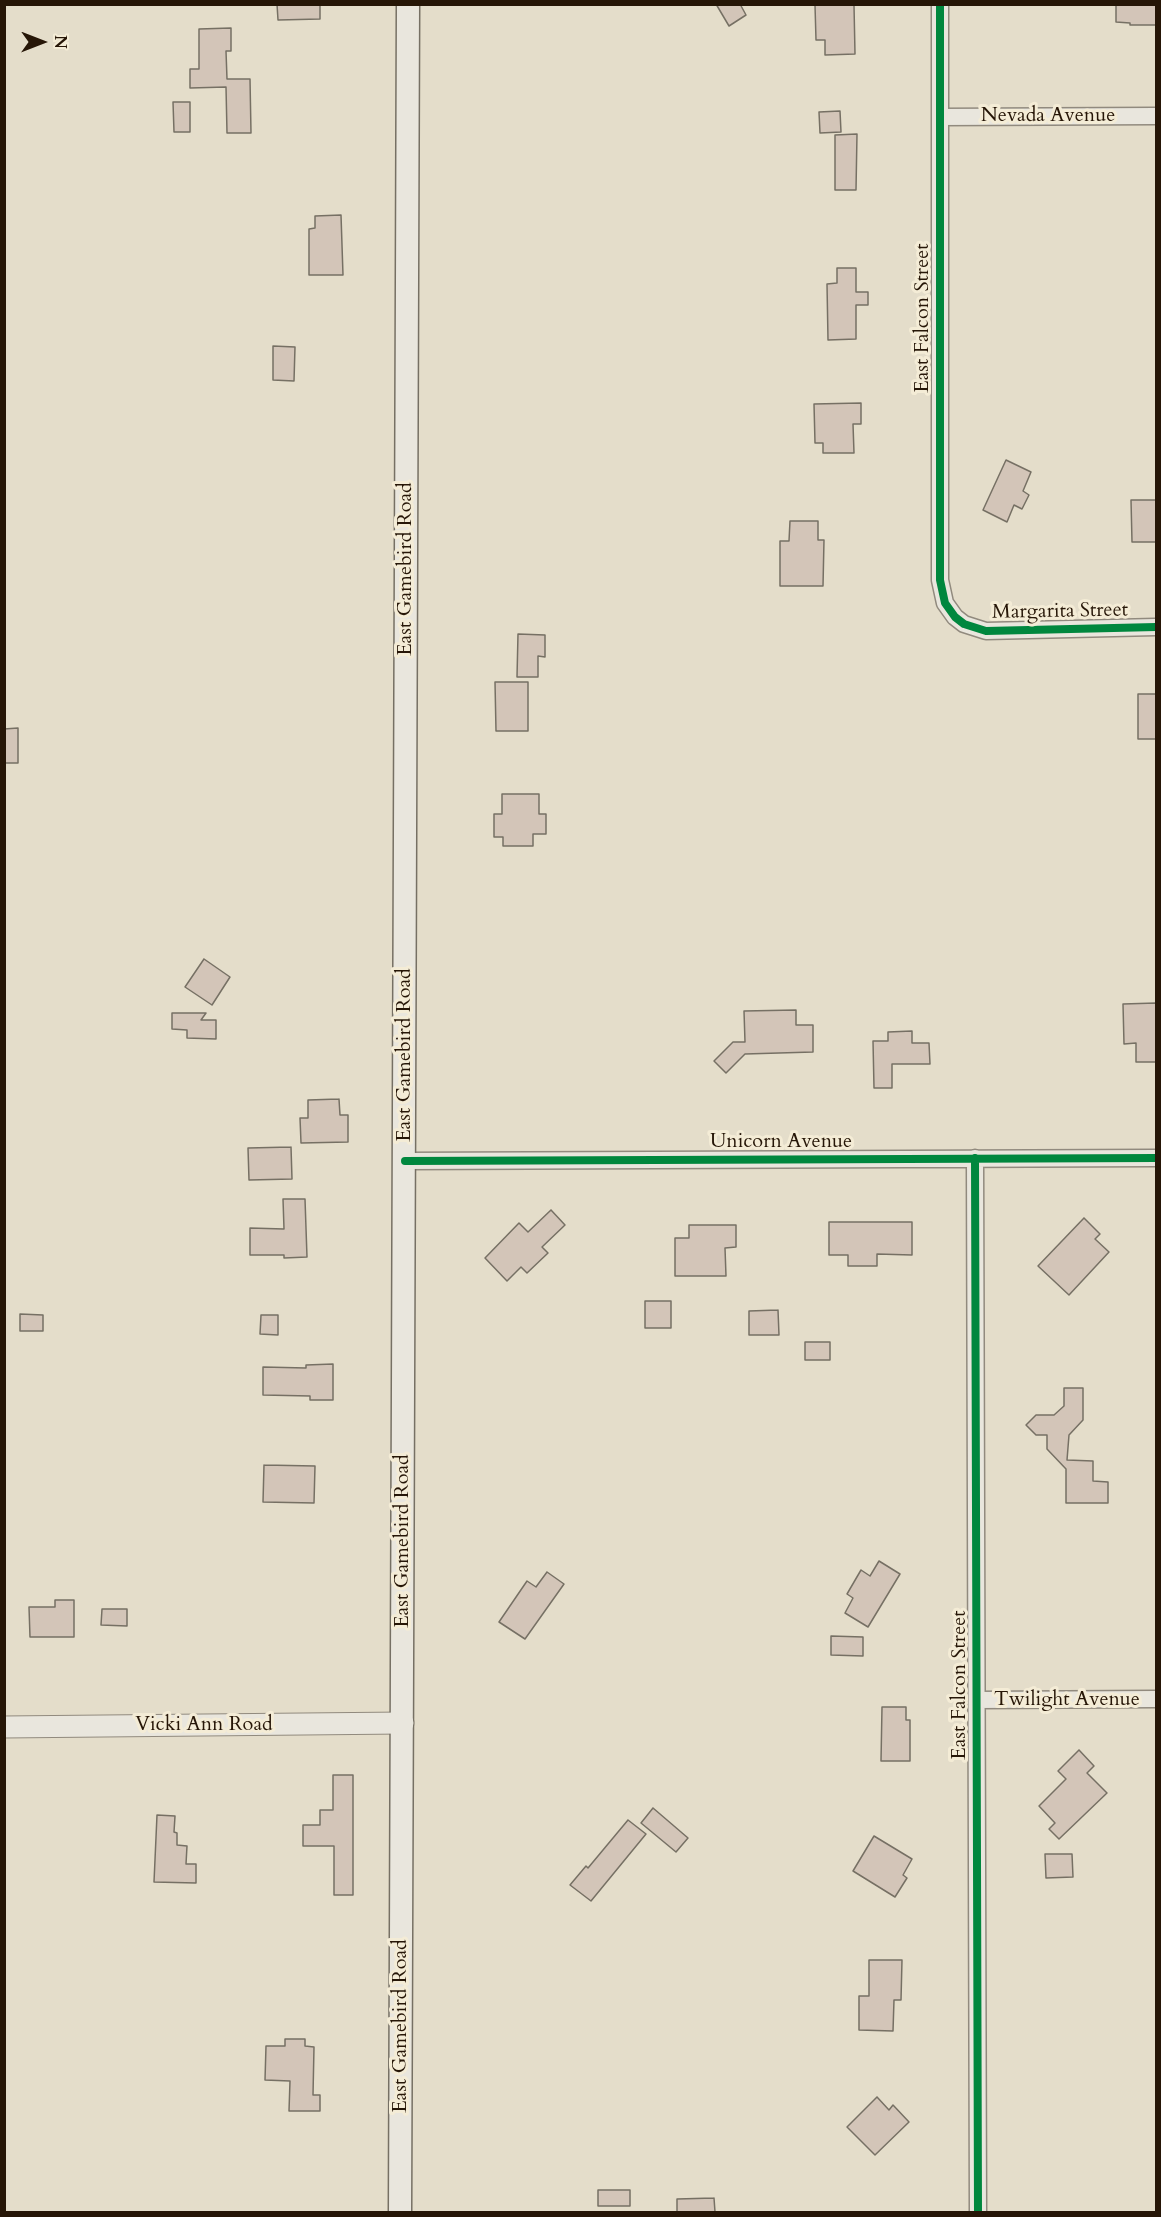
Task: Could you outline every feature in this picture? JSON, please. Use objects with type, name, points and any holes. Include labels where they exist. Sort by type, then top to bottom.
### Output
[{"type":"main road","name":"East Gamebird Road","points":[[400,2212],[408,4]]},
{"type":"street","name":"East Falcon Street","points":[[940,4],[940,580],[945,603],[955,617],[964,624]]},
{"type":"street","name":"Nevada Avenue","points":[[940,117],[1156,116]]},
{"type":"street","name":"Margarita Street","points":[[964,624],[987,631],[1156,627]]},
{"type":"street","name":"East Falcon Street","points":[[975,1158],[978,2212]]},
{"type":"street","name":"Unicorn Avenue","points":[[405,1161],[1156,1158]]},
{"type":"street","name":"Twilight Avenue","points":[[977,1700],[1156,1699]]},
{"type":"street","name":"Vicki Ann Road","points":[[4,1727],[403,1724]]},
{"type":"building","points":[[277,4],[320,4],[320,19],[278,20]]},
{"type":"building","points":[[716,4],[740,4],[746,15],[729,26]]},
{"type":"building","points":[[1116,4],[1156,4],[1156,25],[1130,25],[1130,23],[1116,22]]},
{"type":"building","points":[[815,5],[854,5],[855,54],[825,55],[825,40],[816,40]]},
{"type":"building","points":[[231,28],[231,51],[226,51],[227,79],[250,79],[251,133],[227,133],[226,87],[190,88],[190,69],[199,69],[199,29]]},
{"type":"building","points":[[173,102],[190,102],[190,132],[174,132]]},
{"type":"building","points":[[840,111],[841,132],[820,133],[819,112]]},
{"type":"building","points":[[857,134],[856,190],[835,190],[835,135]]},
{"type":"building","points":[[341,215],[343,275],[309,275],[309,229],[315,228],[315,216]]},
{"type":"building","points":[[837,268],[856,268],[856,292],[868,292],[868,305],[856,305],[856,339],[828,340],[827,284],[837,283]]},
{"type":"building","points":[[273,346],[295,347],[294,381],[273,380]]},
{"type":"building","points":[[861,403],[861,424],[853,424],[854,453],[823,453],[823,443],[815,443],[814,404]]},
{"type":"building","points":[[1006,460],[1031,472],[1023,491],[1029,495],[1022,509],[1014,505],[1007,522],[983,510]]},
{"type":"building","points":[[1131,500],[1156,500],[1156,542],[1132,542]]},
{"type":"building","points":[[790,521],[818,521],[818,540],[824,540],[823,586],[780,586],[780,541],[789,541]]},
{"type":"building","points":[[518,634],[545,635],[545,657],[538,656],[538,677],[517,677]]},
{"type":"building","points":[[495,682],[528,682],[528,731],[496,731]]},
{"type":"building","points":[[1138,694],[1156,694],[1156,739],[1138,739]]},
{"type":"building","points":[[18,728],[18,763],[4,763],[4,729]]},
{"type":"building","points":[[502,794],[539,794],[539,814],[546,814],[546,834],[533,834],[533,846],[503,846],[503,837],[494,837],[494,814],[502,814]]},
{"type":"building","points":[[204,959],[230,977],[212,1005],[185,987]]},
{"type":"building","points":[[1156,1003],[1156,1062],[1136,1062],[1136,1043],[1124,1044],[1123,1004]]},
{"type":"building","points":[[796,1010],[796,1025],[813,1025],[813,1052],[745,1054],[726,1073],[714,1061],[733,1042],[745,1042],[744,1011]]},
{"type":"building","points":[[172,1013],[206,1013],[201,1020],[216,1020],[216,1039],[187,1038],[187,1030],[172,1029]]},
{"type":"building","points":[[912,1031],[912,1043],[929,1043],[930,1064],[892,1064],[892,1088],[874,1088],[873,1041],[888,1041],[888,1032]]},
{"type":"building","points":[[339,1099],[340,1115],[348,1115],[348,1142],[301,1143],[300,1118],[308,1118],[308,1100]]},
{"type":"building","points":[[291,1147],[292,1179],[249,1180],[248,1148]]},
{"type":"building","points":[[283,1199],[305,1199],[307,1257],[284,1258],[284,1255],[250,1255],[250,1228],[284,1229]]},
{"type":"building","points":[[551,1210],[565,1225],[542,1247],[548,1253],[527,1273],[521,1267],[507,1281],[485,1258],[519,1223],[528,1232]]},
{"type":"building","points":[[1084,1218],[1100,1234],[1095,1239],[1109,1252],[1069,1295],[1038,1266]]},
{"type":"building","points":[[829,1222],[912,1222],[912,1255],[877,1254],[877,1266],[848,1266],[848,1255],[829,1255]]},
{"type":"building","points":[[689,1225],[736,1225],[736,1247],[725,1248],[726,1276],[675,1276],[675,1238],[689,1238]]},
{"type":"building","points":[[645,1301],[671,1301],[671,1328],[645,1328]]},
{"type":"building","points":[[778,1310],[779,1335],[749,1335],[749,1311]]},
{"type":"building","points":[[20,1314],[43,1315],[43,1331],[20,1331]]},
{"type":"building","points":[[261,1315],[278,1315],[278,1335],[260,1334]]},
{"type":"building","points":[[805,1342],[830,1342],[830,1360],[805,1360]]},
{"type":"building","points":[[333,1364],[333,1400],[310,1400],[310,1396],[263,1395],[263,1367],[306,1368],[306,1365]]},
{"type":"building","points":[[1064,1388],[1083,1388],[1083,1420],[1069,1435],[1067,1460],[1093,1461],[1093,1481],[1108,1482],[1108,1503],[1066,1503],[1066,1469],[1047,1449],[1047,1435],[1036,1435],[1026,1425],[1036,1415],[1054,1415],[1064,1406]]},
{"type":"building","points":[[264,1465],[315,1466],[314,1503],[263,1502]]},
{"type":"building","points":[[879,1561],[900,1574],[868,1627],[845,1613],[853,1598],[847,1594],[861,1570],[870,1576]]},
{"type":"building","points":[[547,1572],[564,1584],[525,1639],[499,1622],[527,1581],[536,1587]]},
{"type":"building","points":[[55,1600],[74,1600],[74,1637],[30,1637],[29,1607],[55,1607]]},
{"type":"building","points":[[102,1609],[127,1609],[127,1626],[101,1625]]},
{"type":"building","points":[[831,1636],[863,1637],[863,1656],[831,1655]]},
{"type":"building","points":[[882,1707],[906,1707],[906,1720],[910,1720],[910,1761],[881,1761]]},
{"type":"building","points":[[1079,1750],[1094,1766],[1087,1773],[1107,1793],[1059,1839],[1049,1829],[1055,1823],[1039,1806],[1066,1779],[1058,1771]]},
{"type":"building","points":[[333,1775],[353,1775],[353,1895],[334,1895],[334,1846],[303,1846],[303,1825],[320,1825],[320,1810],[333,1810]]},
{"type":"building","points":[[653,1808],[688,1838],[676,1852],[641,1823]]},
{"type":"building","points":[[157,1815],[175,1816],[174,1832],[177,1833],[177,1845],[187,1846],[186,1864],[196,1864],[196,1883],[154,1882]]},
{"type":"building","points":[[628,1820],[646,1834],[591,1901],[570,1885],[586,1866],[588,1868]]},
{"type":"building","points":[[874,1836],[912,1859],[903,1875],[907,1878],[895,1897],[853,1871]]},
{"type":"building","points":[[1045,1854],[1072,1854],[1073,1877],[1046,1878]]},
{"type":"building","points":[[869,1960],[902,1960],[901,2000],[894,2000],[893,2031],[859,2030],[859,1996],[869,1996]]},
{"type":"building","points":[[285,2039],[305,2039],[305,2046],[314,2047],[313,2095],[320,2095],[320,2111],[289,2111],[290,2081],[265,2080],[266,2046],[285,2046]]},
{"type":"building","points":[[877,2097],[889,2110],[893,2105],[909,2122],[875,2155],[847,2127]]},
{"type":"building","points":[[598,2190],[630,2190],[630,2206],[598,2206]]},
{"type":"building","points":[[714,2198],[715,2212],[677,2212],[677,2199]]},
{"type":"cycle path","points":[[940,4],[940,580],[945,603],[955,617],[964,624],[986,631],[1156,627]]},
{"type":"cycle path","points":[[975,1158],[978,2212]]},
{"type":"cycle path","points":[[405,1161],[1156,1158]]}]
